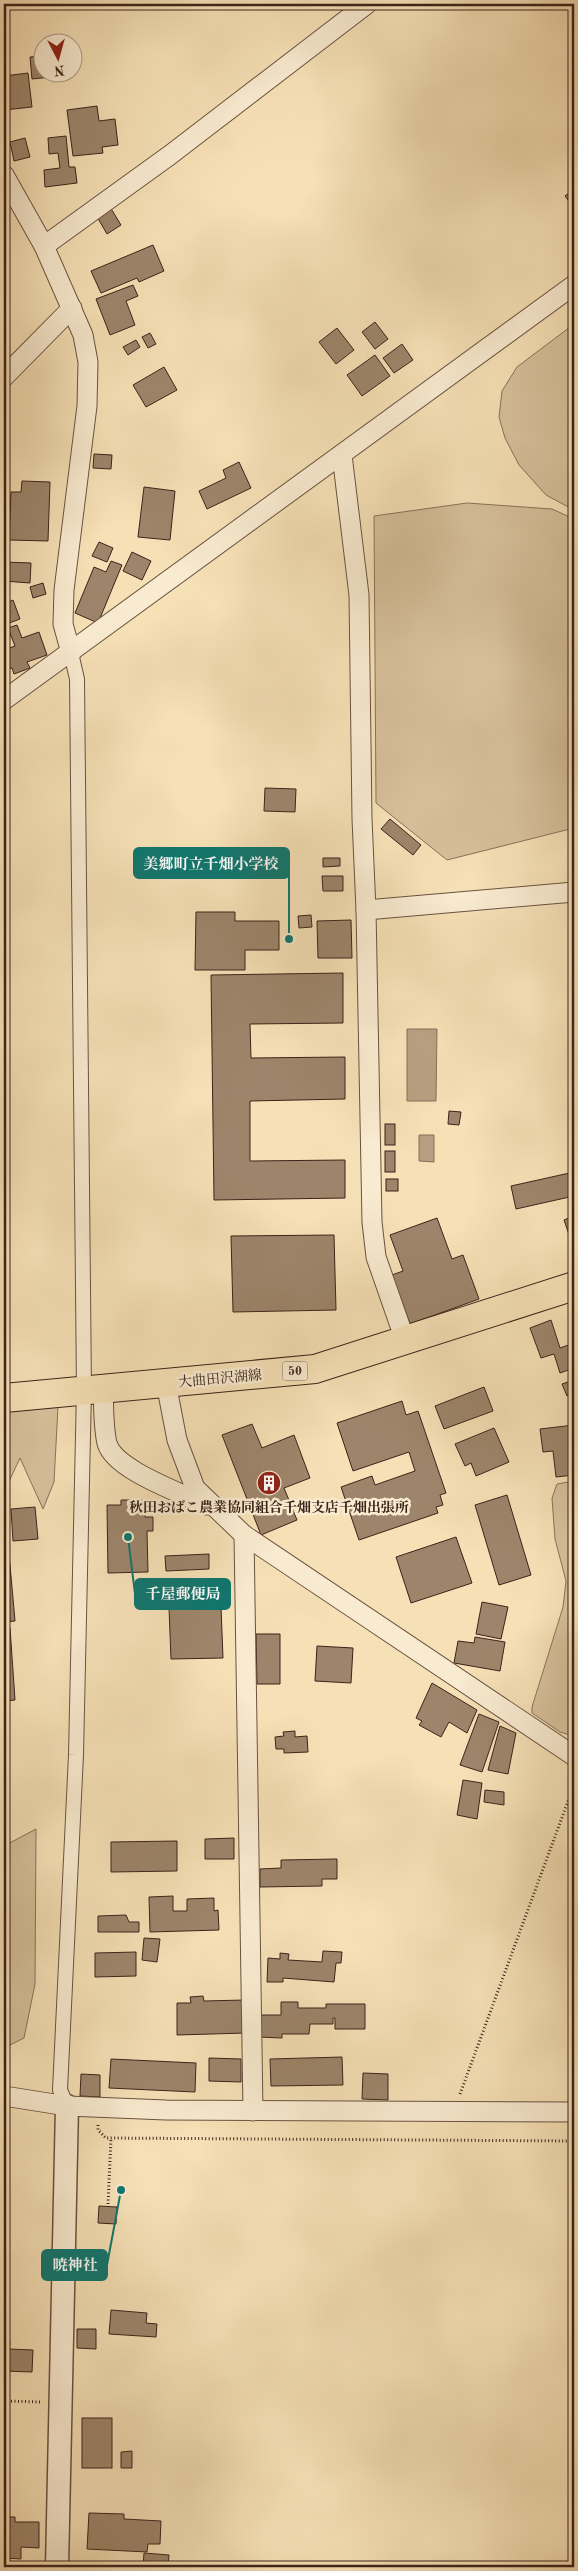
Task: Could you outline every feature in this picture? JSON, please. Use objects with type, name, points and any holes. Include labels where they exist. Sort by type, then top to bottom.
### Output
[{"type":"main road","name":"大曲田沢湖線","points":[[4,1398],[314,1369],[574,1286]]},
{"type":"street","points":[[44,246],[154,166],[367,4]]},
{"type":"street","points":[[4,175],[44,246],[72,308],[83,335],[88,362],[87,406],[64,590],[63,624],[77,679],[93,1389],[60,2090],[67,2106],[57,2567]]},
{"type":"street","points":[[4,700],[71,654],[574,285]]},
{"type":"street","points":[[4,377],[72,308]]},
{"type":"street","points":[[342,455],[360,595],[362,819],[366,910],[372,1222],[376,1257],[404,1340]]},
{"type":"street","points":[[366,910],[574,892]]},
{"type":"street","points":[[166,1383],[177,1440],[195,1488],[244,1535],[574,1756]]},
{"type":"street","points":[[93,1389],[107,1444],[117,1460],[148,1478],[219,1510]]},
{"type":"street","points":[[244,1535],[253,2111]]},
{"type":"street","points":[[4,2096],[67,2106],[98,2107],[253,2111],[574,2112]]},
{"type":"path","points":[[454,2112],[574,1785]]},
{"type":"path","points":[[98,2107],[98,2130],[106,2138],[574,2141]]},
{"type":"path","points":[[108,2204],[112,2138]]},
{"type":"path","points":[[4,2401],[62,2403]]},
{"type":"shaded area","points":[[574,324],[574,510],[546,495],[519,465],[505,438],[499,417],[502,391],[517,367]]},
{"type":"shaded area","points":[[467,503],[552,509],[574,519],[574,828],[447,860],[376,803],[374,516]]},
{"type":"shaded area","points":[[407,1029],[437,1029],[436,1101],[407,1101]]},
{"type":"shaded area","points":[[419,1135],[434,1135],[434,1162],[419,1161]]},
{"type":"shaded area","points":[[58,1407],[54,1482],[43,1509],[20,1458],[4,1492],[4,1412]]},
{"type":"shaded area","points":[[574,1481],[573,1736],[560,1732],[532,1713],[532,1707],[563,1607],[566,1581],[555,1539],[552,1498],[557,1484]]},
{"type":"shaded area","points":[[36,1829],[35,1984],[24,2038],[4,2048],[4,1846]]},
{"type":"building","points":[[30,57],[32,57],[32,79]]},
{"type":"building","points":[[28,73],[32,107],[4,110],[4,76]]},
{"type":"building","points":[[97,106],[99,121],[115,119],[118,145],[102,147],[103,153],[73,156],[67,110]]},
{"type":"building","points":[[66,136],[69,167],[75,167],[77,183],[45,187],[44,170],[60,168],[58,153],[49,154],[48,138]]},
{"type":"building","points":[[25,138],[30,157],[14,161],[10,142]]},
{"type":"building","points":[[574,189],[574,206],[573,207],[565,196]]},
{"type":"building","points":[[110,207],[121,225],[107,234],[96,215]]},
{"type":"building","points":[[153,245],[164,271],[139,282],[137,278],[101,293],[91,271]]},
{"type":"building","points":[[133,285],[138,296],[126,301],[135,325],[110,335],[96,299]]},
{"type":"building","points":[[375,322],[388,339],[375,349],[362,332]]},
{"type":"building","points":[[337,328],[354,350],[336,364],[319,342]]},
{"type":"building","points":[[150,333],[156,344],[148,348],[142,337]]},
{"type":"building","points":[[136,340],[140,347],[128,355],[123,347]]},
{"type":"building","points":[[402,344],[413,360],[394,373],[383,358]]},
{"type":"building","points":[[375,355],[390,376],[362,396],[347,375]]},
{"type":"building","points":[[164,367],[177,390],[146,407],[133,385]]},
{"type":"building","points":[[94,454],[112,455],[111,469],[93,468]]},
{"type":"building","points":[[239,462],[251,488],[207,509],[199,491],[226,478],[223,470]]},
{"type":"building","points":[[22,481],[50,482],[48,541],[9,540],[11,492],[21,492]]},
{"type":"building","points":[[144,487],[175,491],[170,540],[138,537]]},
{"type":"building","points":[[99,542],[113,548],[107,562],[92,556]]},
{"type":"building","points":[[132,552],[151,561],[142,580],[123,571]]},
{"type":"building","points":[[111,561],[122,565],[98,623],[75,613],[94,567],[106,572]]},
{"type":"building","points":[[5,562],[31,563],[30,583],[4,581]]},
{"type":"building","points":[[43,583],[46,594],[33,598],[30,587]]},
{"type":"building","points":[[13,600],[20,619],[4,625],[4,604]]},
{"type":"building","points":[[17,625],[22,638],[39,632],[47,655],[27,662],[30,668],[14,674],[12,668],[4,670],[4,650],[15,646],[8,628]]},
{"type":"building","points":[[265,788],[296,789],[295,812],[264,811]]},
{"type":"building","points":[[390,819],[421,845],[413,855],[381,829]]},
{"type":"building","points":[[323,858],[340,858],[340,866],[323,867]]},
{"type":"building","points":[[322,876],[343,876],[343,891],[323,891]]},
{"type":"building","points":[[196,912],[235,912],[235,921],[279,921],[279,950],[245,950],[245,970],[195,970]]},
{"type":"building","points":[[311,915],[312,927],[299,928],[298,916]]},
{"type":"building","points":[[351,920],[352,958],[318,958],[317,921]]},
{"type":"building","points":[[343,973],[343,1023],[250,1024],[251,1058],[345,1057],[345,1099],[250,1101],[250,1161],[345,1160],[345,1198],[214,1200],[211,975]]},
{"type":"building","points":[[449,1111],[461,1112],[459,1125],[448,1124]]},
{"type":"building","points":[[385,1124],[395,1124],[395,1145],[385,1145]]},
{"type":"building","points":[[385,1151],[395,1151],[395,1172],[385,1172]]},
{"type":"building","points":[[574,1172],[574,1196],[516,1209],[511,1186]]},
{"type":"building","points":[[386,1179],[398,1179],[398,1191],[386,1191]]},
{"type":"building","points":[[574,1216],[574,1249],[564,1220]]},
{"type":"building","points":[[437,1218],[452,1259],[463,1255],[479,1299],[410,1324],[392,1275],[403,1271],[390,1235]]},
{"type":"building","points":[[334,1235],[336,1310],[233,1312],[231,1236]]},
{"type":"building","points":[[551,1320],[560,1348],[574,1343],[574,1368],[560,1373],[554,1354],[541,1358],[530,1328]]},
{"type":"building","points":[[574,1380],[574,1394],[567,1396],[562,1384]]},
{"type":"building","points":[[484,1387],[493,1411],[444,1429],[435,1406]]},
{"type":"building","points":[[402,1401],[406,1415],[418,1411],[446,1493],[440,1495],[443,1505],[436,1507],[438,1513],[359,1540],[341,1487],[372,1476],[375,1485],[415,1471],[409,1452],[353,1471],[337,1423]]},
{"type":"building","name":"秋田おばこ農業協同組合千畑支店千畑出張所","points":[[252,1424],[262,1448],[294,1435],[310,1478],[284,1488],[297,1520],[261,1535],[222,1435]]},
{"type":"building","points":[[574,1425],[574,1475],[556,1477],[553,1451],[543,1452],[540,1429]]},
{"type":"building","points":[[494,1428],[509,1462],[476,1476],[471,1463],[465,1466],[455,1444]]},
{"type":"building","points":[[507,1495],[531,1575],[499,1585],[475,1505]]},
{"type":"building","points":[[121,1500],[145,1500],[145,1517],[153,1517],[153,1531],[147,1531],[148,1572],[108,1573],[107,1505],[121,1505]]},
{"type":"building","points":[[35,1507],[38,1539],[13,1541],[11,1509]]},
{"type":"building","points":[[456,1537],[472,1583],[411,1603],[396,1557]]},
{"type":"building","points":[[4,1543],[8,1543],[15,1621],[4,1622]]},
{"type":"building","points":[[209,1554],[209,1569],[166,1571],[165,1556]]},
{"type":"building","points":[[482,1602],[508,1607],[501,1639],[476,1634]]},
{"type":"building","points":[[221,1607],[223,1658],[171,1659],[169,1608]]},
{"type":"building","points":[[10,1628],[15,1700],[4,1701],[4,1629]]},
{"type":"building","points":[[256,1634],[280,1634],[280,1684],[257,1684]]},
{"type":"building","points":[[475,1637],[505,1642],[500,1671],[454,1663],[458,1641],[474,1643]]},
{"type":"building","points":[[317,1646],[353,1648],[351,1683],[315,1681]]},
{"type":"building","points":[[432,1683],[477,1710],[467,1733],[449,1722],[441,1737],[419,1725],[422,1721],[416,1718]]},
{"type":"building","points":[[479,1714],[499,1722],[482,1772],[460,1765]]},
{"type":"building","points":[[500,1726],[516,1733],[508,1774],[488,1770]]},
{"type":"building","points":[[295,1731],[295,1737],[307,1736],[308,1752],[284,1753],[284,1749],[276,1749],[275,1737],[284,1736],[283,1732]]},
{"type":"building","points":[[463,1780],[482,1783],[477,1819],[457,1815]]},
{"type":"building","points":[[485,1790],[504,1792],[504,1805],[484,1802]]},
{"type":"building","points":[[234,1838],[234,1859],[205,1859],[205,1839]]},
{"type":"building","points":[[177,1841],[177,1871],[111,1872],[111,1842]]},
{"type":"building","points":[[337,1859],[337,1879],[322,1879],[322,1886],[260,1887],[260,1869],[281,1868],[281,1860]]},
{"type":"building","points":[[173,1896],[173,1911],[187,1911],[187,1899],[214,1898],[214,1911],[218,1910],[219,1930],[150,1932],[149,1897]]},
{"type":"building","points":[[126,1915],[129,1922],[139,1922],[139,1932],[98,1932],[98,1916]]},
{"type":"building","points":[[144,1938],[160,1939],[157,1962],[142,1960]]},
{"type":"building","points":[[323,1951],[342,1952],[341,1963],[336,1963],[334,1982],[283,1978],[283,1982],[267,1982],[268,1958],[280,1959],[280,1953],[289,1954],[288,1960],[322,1962]]},
{"type":"building","points":[[136,1952],[136,1976],[95,1977],[95,1953]]},
{"type":"building","points":[[203,1996],[204,2001],[245,2000],[246,2033],[177,2035],[177,2003],[191,2003],[190,1997]]},
{"type":"building","points":[[281,2002],[298,2002],[298,2008],[326,2008],[326,2004],[365,2004],[365,2029],[335,2029],[335,2018],[333,2018],[333,2024],[310,2024],[309,2034],[282,2034],[282,2038],[258,2037],[258,2015],[281,2015]]},
{"type":"building","points":[[342,2057],[343,2085],[271,2086],[270,2059]]},
{"type":"building","points":[[209,2058],[241,2059],[241,2082],[209,2081]]},
{"type":"building","points":[[111,2059],[196,2063],[195,2092],[109,2088]]},
{"type":"building","points":[[363,2073],[388,2074],[388,2100],[362,2099]]},
{"type":"building","points":[[81,2074],[100,2075],[100,2097],[80,2096]]},
{"type":"building","points":[[99,2206],[117,2207],[116,2224],[98,2223]]},
{"type":"building","points":[[111,2310],[147,2313],[146,2323],[157,2324],[156,2337],[109,2334]]},
{"type":"building","points":[[77,2329],[96,2329],[96,2349],[77,2348]]},
{"type":"building","points":[[4,2341],[10,2342],[9,2349],[33,2350],[32,2372],[4,2371]]},
{"type":"building","points":[[82,2418],[112,2418],[112,2468],[82,2468]]},
{"type":"building","points":[[132,2451],[132,2468],[121,2468],[121,2452]]},
{"type":"building","points":[[89,2513],[124,2514],[124,2519],[161,2521],[160,2544],[148,2544],[147,2552],[87,2549]]},
{"type":"building","points":[[4,2517],[15,2517],[15,2522],[39,2522],[39,2548],[21,2547],[21,2559],[4,2558]]},
{"type":"building","points":[[144,2553],[169,2555],[168,2567],[143,2567]]},
{"type":"place","name":"美郷町立千畑小学校","points":[[289,939]]},
{"type":"place","name":"秋田おばこ農業協同組合千畑支店千畑出張所","points":[[269,1483]]},
{"type":"place","name":"千屋郵便局","points":[[128,1537]]},
{"type":"place","name":"暁神社","points":[[121,2190]]}]
